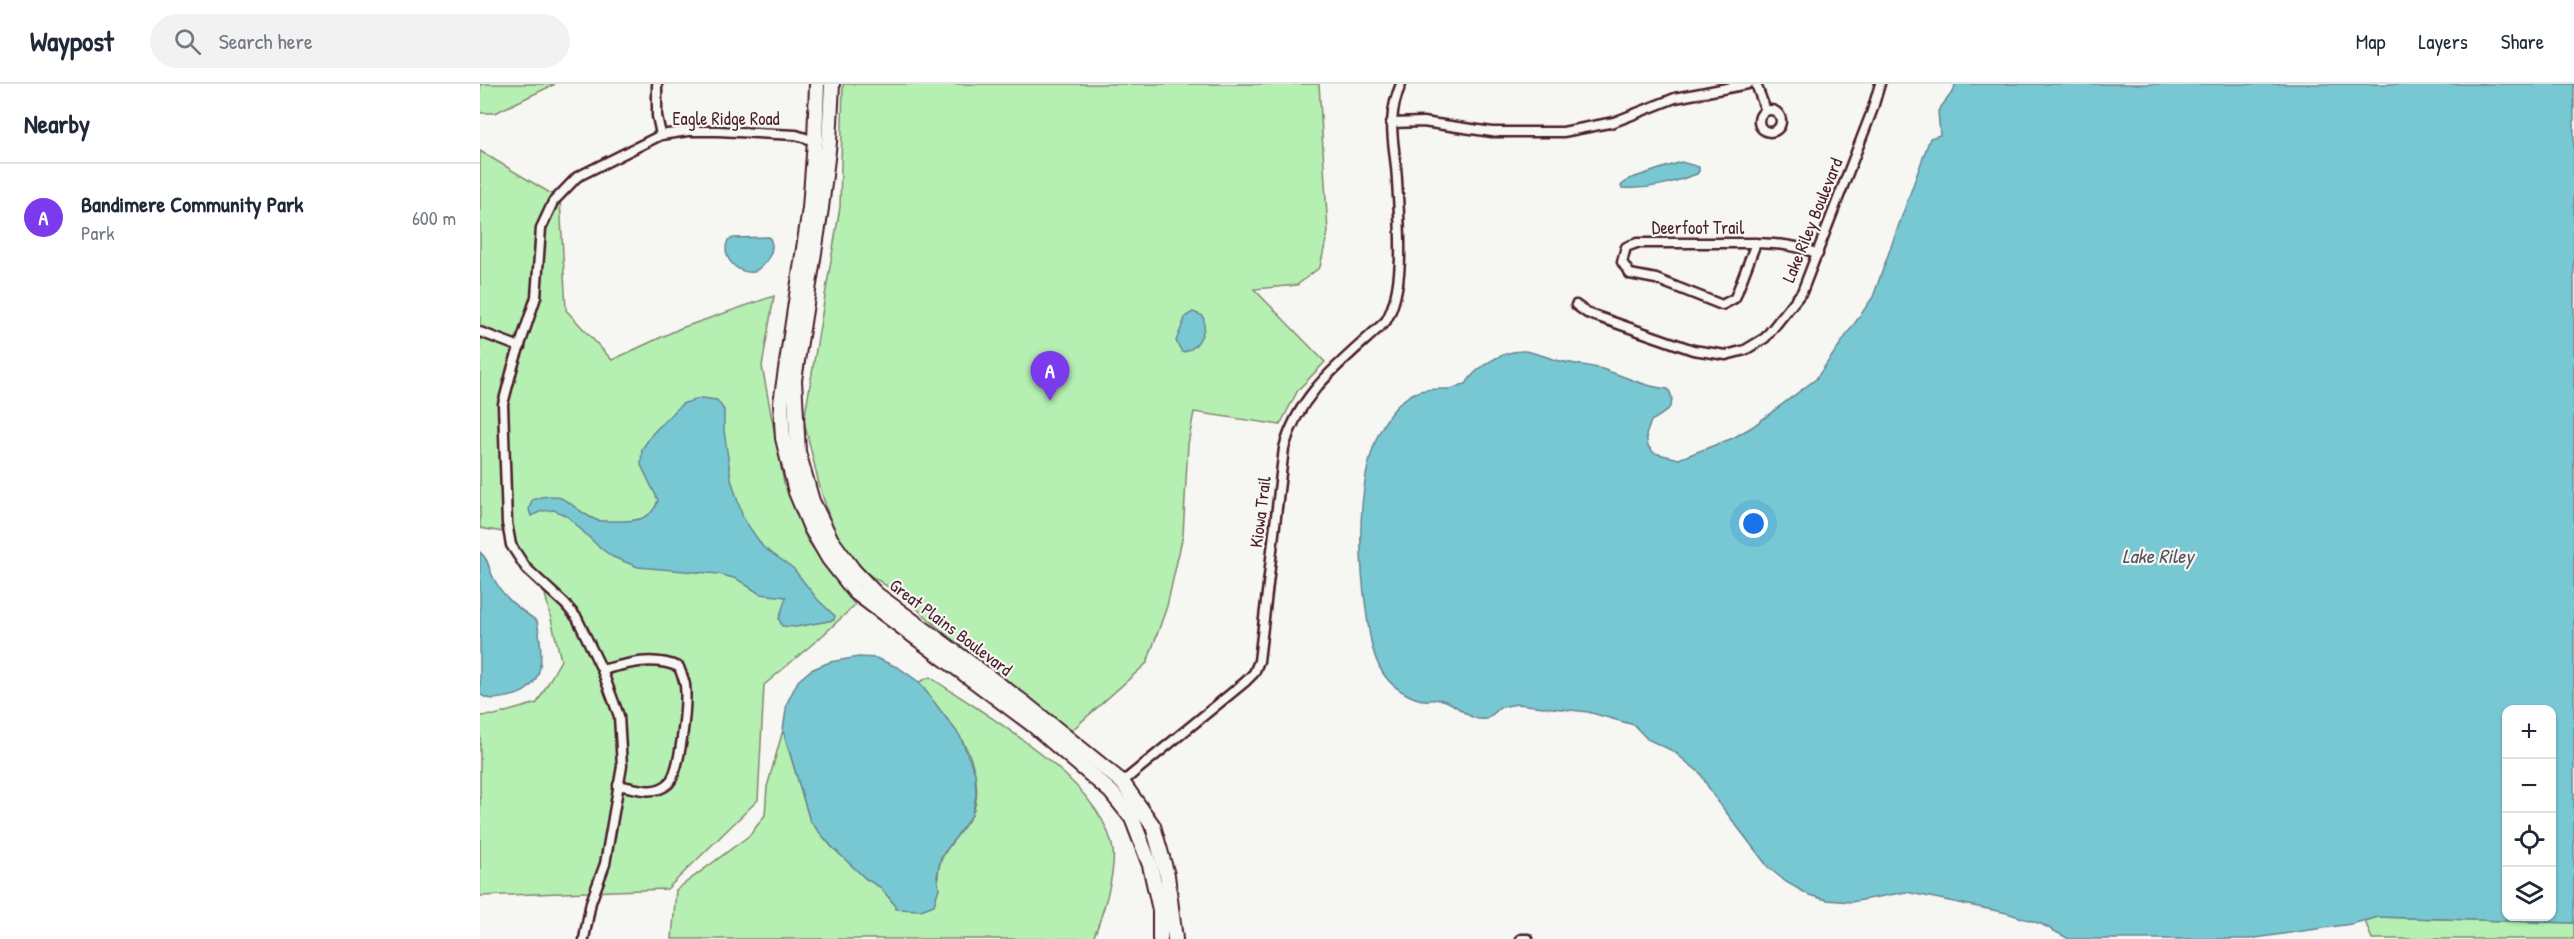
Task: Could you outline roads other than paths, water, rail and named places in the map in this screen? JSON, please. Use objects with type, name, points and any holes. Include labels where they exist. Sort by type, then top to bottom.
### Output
[{"type":"main road","name":"Great Plains Boulevard","points":[[817,84],[810,208],[781,404],[783,438],[796,492],[811,528],[829,559],[855,592],[1033,725],[1111,792],[1132,818],[1150,865],[1161,910],[1160,939]]},
{"type":"main road","name":"Great Plains Boulevard","points":[[832,84],[821,208],[794,380],[798,452],[812,501],[831,540],[853,570],[876,594],[1024,703],[1122,782],[1153,826],[1169,883],[1175,939]]},
{"type":"street","points":[[1401,84],[1391,123],[1423,122],[1492,132],[1563,132],[1614,122],[1675,98],[1748,84]]},
{"type":"street","points":[[1756,84],[1766,111]]},
{"type":"street","name":"Lake Riley Boulevard","points":[[1576,305],[1587,313],[1684,347],[1726,355],[1745,350],[1765,338],[1802,292],[1880,84]]},
{"type":"street","points":[[657,85],[657,116],[661,135]]},
{"type":"street","name":"Kiowa Trail","points":[[1111,792],[1210,712],[1254,673],[1262,651],[1284,448],[1290,427],[1311,392],[1386,321],[1394,307],[1398,292],[1397,178],[1391,123]]},
{"type":"street","name":"Eagle Ridge Road","points":[[584,939],[591,902],[605,864],[622,766],[619,716],[602,670],[577,618],[526,568],[511,545],[508,535],[504,404],[537,291],[541,228],[553,202],[577,177],[661,135],[688,131],[718,131],[796,135],[815,141]]},
{"type":"street","name":"Deerfoot Trail","points":[[1756,243],[1735,298],[1722,305],[1656,279],[1630,274],[1622,262],[1626,247],[1637,243],[1756,243],[1792,246],[1818,254]]},
{"type":"street","points":[[480,332],[520,347]]},
{"type":"street","points":[[602,670],[637,661],[662,661],[679,667],[685,684],[683,730],[675,772],[668,784],[658,790],[640,790],[618,784]]},
{"type":"street","points":[[1521,939],[1528,939]]},
{"type":"water","name":"Lake Riley","points":[[1955,84],[2574,84],[2574,923],[2509,921],[2556,921],[2556,705],[2502,705],[2502,921],[2378,917],[2351,924],[2249,939],[2069,939],[2041,924],[2007,913],[1906,892],[1851,902],[1827,900],[1809,895],[1786,882],[1768,867],[1713,795],[1700,773],[1673,751],[1647,739],[1634,725],[1588,712],[1517,704],[1501,707],[1487,719],[1474,718],[1449,702],[1438,699],[1421,700],[1411,696],[1396,687],[1383,674],[1372,647],[1368,627],[1361,560],[1362,504],[1372,450],[1382,427],[1396,407],[1408,396],[1420,391],[1451,389],[1466,384],[1489,362],[1505,354],[1524,351],[1602,369],[1643,384],[1668,389],[1671,404],[1665,412],[1651,421],[1646,435],[1648,446],[1654,453],[1679,459],[1733,438],[1752,427],[1816,379],[1873,297],[1930,138],[1940,135],[1938,111],[1954,90]]},
{"type":"water","points":[[1681,162],[1699,167],[1699,171],[1697,174],[1660,185],[1642,188],[1622,188],[1621,186],[1629,179]]},
{"type":"water","points":[[769,237],[772,247],[769,257],[754,272],[741,270],[728,258],[726,246],[728,240]]},
{"type":"water","points":[[1193,312],[1203,316],[1203,333],[1197,344],[1182,352],[1176,341],[1186,316]]},
{"type":"water","points":[[701,398],[717,400],[724,410],[724,430],[731,479],[743,518],[763,547],[793,568],[818,600],[835,616],[834,620],[796,627],[782,626],[779,619],[786,597],[760,594],[737,579],[719,574],[638,567],[613,557],[599,547],[567,516],[554,510],[542,511],[531,516],[529,509],[532,500],[552,496],[566,500],[598,521],[627,521],[640,519],[651,513],[658,500],[641,465],[642,449],[653,433],[682,404]]},
{"type":"water","points":[[480,552],[487,561],[501,591],[517,607],[537,621],[541,645],[540,668],[530,687],[520,693],[500,698],[489,699],[480,694]]},
{"type":"water","points":[[859,657],[876,658],[899,668],[919,682],[960,736],[975,773],[976,795],[972,815],[941,857],[937,876],[939,888],[934,905],[921,910],[896,909],[880,887],[866,879],[831,846],[810,821],[783,730],[787,703],[798,681],[811,670],[830,662]]},
{"type":"place","name":"Bandimere Community Park","points":[[1050,401]]}]
